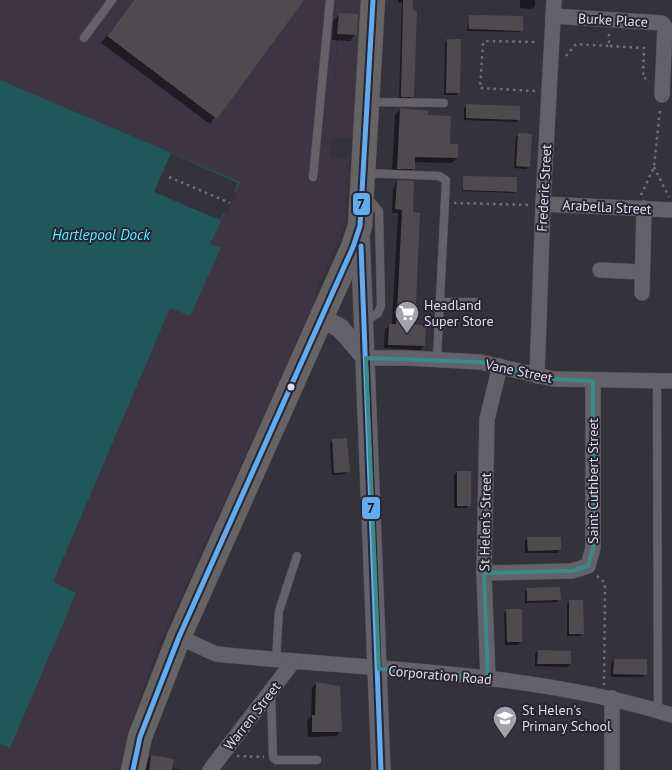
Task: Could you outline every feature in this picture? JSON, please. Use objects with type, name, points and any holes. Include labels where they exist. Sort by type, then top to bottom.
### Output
[{"type":"main road","points":[[133,770],[140,737],[179,637],[348,263],[360,226],[373,0]]},
{"type":"street","name":"Frederic Street","points":[[537,376],[540,205],[554,0]]},
{"type":"street","name":"Burke Place","points":[[553,16],[662,23],[665,27],[662,95]]},
{"type":"street","name":"Arabella Street","points":[[540,205],[672,210]]},
{"type":"street","points":[[640,208],[642,293]]},
{"type":"street","points":[[360,226],[382,770]]},
{"type":"street","points":[[600,270],[642,272]]},
{"type":"street","points":[[323,319],[340,328],[366,358]]},
{"type":"street","name":"Vane Street","points":[[366,358],[437,359],[500,366],[554,380],[665,381]]},
{"type":"street","name":"St Helen's Street","points":[[488,680],[484,572],[487,419],[500,366]]},
{"type":"street","name":"Saint Cuthbert Street","points":[[588,566],[593,548],[593,381]]},
{"type":"street","points":[[484,572],[572,571],[588,566]]},
{"type":"street","name":"Corporation Road","points":[[179,637],[216,654],[523,682],[608,697],[665,713]]},
{"type":"street","name":"Warren Street","points":[[210,770],[293,662]]},
{"type":"street","points":[[608,697],[612,770]]},
{"type":"lane","points":[[84,38],[112,0]]},
{"type":"lane","points":[[313,177],[330,0]]},
{"type":"lane","points":[[367,102],[444,103]]},
{"type":"lane","points":[[365,322],[378,313],[381,306],[379,211],[362,182],[439,176],[446,180],[448,184],[437,359]]},
{"type":"lane","points":[[441,302],[477,302]]},
{"type":"lane","points":[[665,381],[665,713]]},
{"type":"lane","points":[[276,660],[279,611],[297,556]]},
{"type":"lane","points":[[271,692],[273,757],[276,760],[317,760]]},
{"type":"path","points":[[609,46],[610,20]]},
{"type":"path","points":[[549,91],[480,88],[483,42],[552,42]]},
{"type":"path","points":[[550,62],[561,60],[576,44],[644,48],[643,78],[662,79]]},
{"type":"path","points":[[640,208],[654,166],[662,95]]},
{"type":"path","points":[[654,166],[672,203]]},
{"type":"path","points":[[169,177],[230,203]]},
{"type":"path","points":[[452,203],[540,205]]},
{"type":"path","points":[[588,566],[605,583],[608,697]]},
{"type":"path","points":[[221,756],[273,757]]},
{"type":"highlighted area","points":[[366,358],[480,362],[554,379],[593,381],[593,548],[588,566],[572,571],[484,573],[488,679],[379,669]]},
{"type":"shaded area","points":[[0,0],[361,0],[360,15],[338,14],[331,158],[349,159],[345,225],[316,289],[314,305],[161,640],[131,724],[118,770],[0,770]]},
{"type":"shaded area","points":[[339,13],[360,15],[354,139],[332,138]]},
{"type":"water","name":"Hartlepool Dock","points":[[0,80],[240,182],[210,244],[221,248],[190,316],[170,308],[53,582],[76,593],[10,748],[0,743]]},
{"type":"pier","points":[[171,153],[238,183],[234,192],[237,194],[227,214],[224,213],[220,220],[154,192]]},
{"type":"building","points":[[134,0],[304,0],[217,119],[107,36]]},
{"type":"building","points":[[403,0],[413,0],[413,10],[417,11],[414,97],[401,97]]},
{"type":"building","points":[[339,13],[358,14],[357,35],[337,34]]},
{"type":"building","points":[[469,15],[523,16],[523,31],[469,29]]},
{"type":"building","points":[[447,39],[461,39],[460,93],[446,93]]},
{"type":"building","points":[[466,104],[520,106],[520,120],[466,118]]},
{"type":"building","points":[[400,108],[428,111],[428,115],[451,116],[450,144],[458,144],[458,158],[415,157],[415,169],[397,169]]},
{"type":"building","points":[[518,133],[532,134],[530,167],[516,166]]},
{"type":"building","points":[[463,176],[517,177],[517,192],[463,190]]},
{"type":"building","points":[[397,180],[414,181],[413,212],[420,213],[415,325],[426,325],[425,346],[388,345],[389,324],[396,324],[398,292],[402,210],[395,209]]},
{"type":"building","points":[[347,438],[350,472],[334,473],[332,439]]},
{"type":"building","points":[[457,471],[471,471],[471,506],[457,506]]},
{"type":"building","points":[[527,537],[561,537],[561,550],[528,551]]},
{"type":"building","points":[[560,587],[561,600],[527,601],[527,588]]},
{"type":"building","points":[[569,600],[583,600],[584,634],[569,634]]},
{"type":"building","points":[[506,609],[522,609],[522,642],[507,642]]},
{"type":"building","points":[[538,650],[571,651],[571,664],[537,664]]},
{"type":"building","points":[[614,659],[647,659],[647,675],[613,674]]},
{"type":"building","points":[[316,682],[340,686],[342,732],[312,732],[312,715],[315,715]]},
{"type":"building","points":[[151,755],[174,759],[172,770],[149,770]]},
{"type":"transit line","name":"7","points":[[133,770],[140,737],[179,637],[353,247],[360,226],[373,0]]},
{"type":"transit line","name":"7","points":[[361,246],[381,770]]},
{"type":"place","name":"Headland Super Store","points":[[407,334]]},
{"type":"place","name":"St Helen's Primary School","points":[[505,739]]}]
